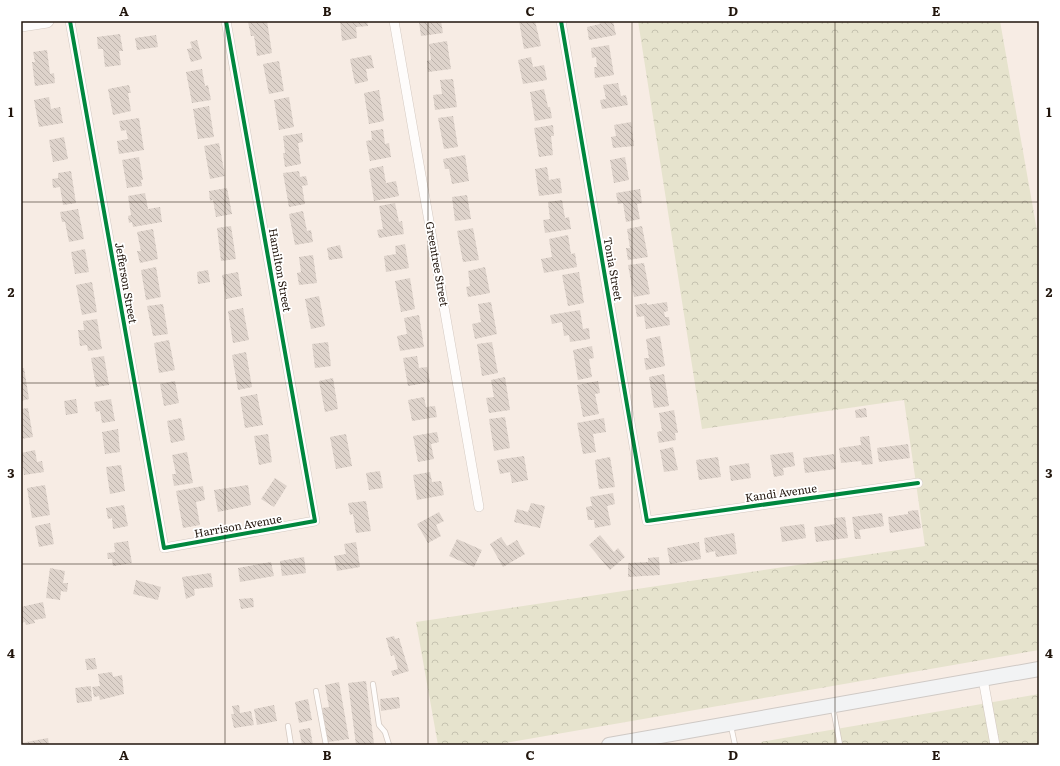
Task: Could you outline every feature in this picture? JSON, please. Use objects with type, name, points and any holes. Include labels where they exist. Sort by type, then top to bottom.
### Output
[{"type":"main road","points":[[609,745],[1039,669]]},
{"type":"street","points":[[21,25],[47,21]]},
{"type":"street","name":"Jefferson Street","points":[[70,21],[164,548]]},
{"type":"street","name":"Hamilton Street","points":[[226,21],[315,521]]},
{"type":"street","name":"Greentree Street","points":[[394,21],[479,507]]},
{"type":"street","name":"Tonia Street","points":[[561,21],[647,521]]},
{"type":"street","name":"Kandi Avenue","points":[[647,521],[918,483]]},
{"type":"street","name":"Harrison Avenue","points":[[164,548],[315,521]]},
{"type":"street","points":[[983,679],[995,745]]},
{"type":"lane","points":[[373,684],[379,725],[385,732],[389,745]]},
{"type":"lane","points":[[316,691],[326,745]]},
{"type":"lane","points":[[833,706],[840,745]]},
{"type":"lane","points":[[731,724],[735,745]]},
{"type":"lane","points":[[288,726],[291,745]]},
{"type":"green space","points":[[638,21],[1000,21],[1039,242],[1039,650],[494,745],[438,745],[416,622],[925,546],[904,400],[702,429]]},
{"type":"green space","points":[[1039,694],[1039,745],[762,745],[761,742]]},
{"type":"building","points":[[267,21],[272,53],[257,56],[254,36],[251,36],[248,22]]},
{"type":"building","points":[[340,21],[367,21],[368,26],[356,27],[357,38],[342,41]]},
{"type":"building","points":[[441,21],[443,33],[421,36],[419,22]]},
{"type":"building","points":[[519,21],[535,21],[541,46],[524,49]]},
{"type":"building","points":[[599,21],[613,21],[616,35],[589,40],[587,27],[600,24]]},
{"type":"building","points":[[120,34],[123,51],[119,51],[121,65],[105,67],[103,49],[98,49],[97,37]]},
{"type":"building","points":[[156,35],[158,47],[137,50],[135,38]]},
{"type":"building","points":[[197,40],[202,59],[191,62],[187,49],[192,48],[190,42]]},
{"type":"building","points":[[447,41],[451,69],[428,72],[427,61],[431,60],[429,44]]},
{"type":"building","points":[[609,45],[614,75],[595,78],[594,67],[597,67],[596,57],[592,58],[591,48]]},
{"type":"building","points":[[47,50],[50,74],[54,73],[55,83],[35,86],[32,62],[35,62],[33,52]]},
{"type":"building","points":[[371,55],[374,68],[366,69],[368,81],[355,84],[350,59]]},
{"type":"building","points":[[531,57],[533,67],[544,65],[547,80],[523,84],[518,60]]},
{"type":"building","points":[[279,61],[284,91],[269,94],[263,64]]},
{"type":"building","points":[[202,69],[205,86],[208,85],[211,100],[192,103],[186,72]]},
{"type":"building","points":[[453,79],[457,107],[435,110],[433,95],[442,94],[440,80]]},
{"type":"building","points":[[618,83],[621,96],[626,95],[628,105],[602,109],[600,100],[606,99],[603,85]]},
{"type":"building","points":[[129,85],[131,93],[128,93],[131,111],[113,115],[108,89]]},
{"type":"building","points":[[544,89],[552,118],[535,121],[530,92]]},
{"type":"building","points":[[379,90],[384,121],[369,124],[364,93]]},
{"type":"building","points":[[49,97],[51,109],[60,107],[63,123],[39,127],[34,100]]},
{"type":"building","points":[[289,97],[294,127],[279,130],[274,100]]},
{"type":"building","points":[[209,106],[214,137],[198,139],[193,109]]},
{"type":"building","points":[[453,116],[458,147],[444,149],[438,118]]},
{"type":"building","points":[[139,118],[144,150],[119,154],[117,141],[128,139],[126,130],[121,131],[119,121]]},
{"type":"building","points":[[631,122],[634,146],[613,148],[611,137],[616,136],[614,125]]},
{"type":"building","points":[[553,125],[554,136],[551,136],[553,155],[539,157],[534,128]]},
{"type":"building","points":[[383,129],[385,144],[389,143],[391,157],[370,161],[366,141],[372,140],[371,131]]},
{"type":"building","points":[[302,133],[303,142],[298,143],[301,164],[285,167],[283,136]]},
{"type":"building","points":[[64,137],[68,159],[53,162],[49,140]]},
{"type":"building","points":[[219,143],[225,176],[210,179],[204,146]]},
{"type":"building","points":[[465,155],[469,181],[452,184],[449,169],[445,169],[443,159]]},
{"type":"building","points":[[139,157],[143,180],[141,180],[142,186],[127,188],[122,160]]},
{"type":"building","points":[[625,157],[629,180],[614,183],[610,160]]},
{"type":"building","points":[[383,166],[386,183],[396,181],[399,196],[374,201],[369,169]]},
{"type":"building","points":[[547,167],[549,180],[560,178],[562,193],[539,196],[535,169]]},
{"type":"building","points":[[71,171],[76,203],[63,205],[60,187],[53,188],[52,179],[58,178],[58,173]]},
{"type":"building","points":[[299,171],[300,177],[306,176],[308,185],[302,186],[305,204],[289,207],[283,173]]},
{"type":"building","points":[[227,188],[232,214],[216,217],[213,200],[210,201],[209,191]]},
{"type":"building","points":[[640,189],[642,203],[637,204],[640,219],[626,222],[623,203],[618,204],[616,193]]},
{"type":"building","points":[[145,193],[148,209],[160,207],[162,222],[133,227],[132,222],[129,223],[128,216],[131,215],[128,196]]},
{"type":"building","points":[[467,195],[471,219],[455,221],[452,197]]},
{"type":"building","points":[[562,200],[565,218],[569,217],[571,229],[545,233],[543,220],[550,219],[548,202]]},
{"type":"building","points":[[395,203],[399,222],[402,221],[404,234],[379,238],[377,230],[383,229],[379,206]]},
{"type":"building","points":[[78,209],[84,239],[69,242],[65,222],[62,222],[60,212]]},
{"type":"building","points":[[303,211],[307,231],[311,230],[313,242],[295,245],[289,214]]},
{"type":"building","points":[[231,226],[236,259],[221,261],[217,228]]},
{"type":"building","points":[[642,226],[648,257],[628,260],[626,248],[630,248],[627,229]]},
{"type":"building","points":[[473,228],[479,260],[463,262],[457,231]]},
{"type":"building","points":[[153,229],[158,259],[140,263],[137,251],[141,251],[137,232]]},
{"type":"building","points":[[568,235],[571,254],[575,253],[577,267],[544,273],[541,259],[552,257],[549,239]]},
{"type":"building","points":[[405,244],[409,268],[386,272],[384,256],[396,254],[395,246]]},
{"type":"building","points":[[340,245],[343,258],[329,260],[327,248]]},
{"type":"building","points":[[85,249],[89,272],[75,274],[71,252]]},
{"type":"building","points":[[313,255],[317,283],[299,285],[297,273],[301,272],[299,257]]},
{"type":"building","points":[[644,263],[650,294],[634,297],[628,265]]},
{"type":"building","points":[[156,267],[161,297],[146,300],[141,270]]},
{"type":"building","points":[[485,267],[490,293],[468,297],[466,287],[470,286],[468,271]]},
{"type":"building","points":[[208,270],[210,282],[198,284],[197,272]]},
{"type":"building","points":[[238,272],[242,296],[226,299],[222,275]]},
{"type":"building","points":[[579,272],[584,303],[568,306],[562,275]]},
{"type":"building","points":[[410,278],[415,309],[401,312],[395,281]]},
{"type":"building","points":[[92,282],[97,312],[82,315],[76,285]]},
{"type":"building","points":[[319,296],[325,326],[311,329],[305,299]]},
{"type":"building","points":[[491,302],[497,334],[475,339],[472,324],[481,322],[478,304]]},
{"type":"building","points":[[667,302],[668,311],[664,312],[665,317],[669,317],[670,325],[646,329],[644,316],[637,317],[635,305]]},
{"type":"building","points":[[163,304],[168,334],[153,336],[147,306]]},
{"type":"building","points":[[243,308],[249,340],[233,343],[228,311]]},
{"type":"building","points":[[580,310],[583,329],[589,328],[590,339],[570,342],[569,335],[564,336],[562,322],[552,324],[550,315]]},
{"type":"building","points":[[419,315],[424,347],[400,351],[397,336],[407,334],[404,318]]},
{"type":"building","points":[[97,319],[102,349],[88,351],[87,345],[80,346],[78,330],[84,330],[83,321]]},
{"type":"building","points":[[660,336],[665,366],[646,370],[644,358],[649,358],[646,339]]},
{"type":"building","points":[[169,340],[175,370],[159,373],[154,343]]},
{"type":"building","points":[[328,342],[331,366],[315,368],[312,344]]},
{"type":"building","points":[[492,342],[498,373],[482,376],[477,344]]},
{"type":"building","points":[[592,346],[594,358],[589,359],[592,377],[578,380],[573,350]]},
{"type":"building","points":[[246,352],[252,387],[238,390],[232,355]]},
{"type":"building","points":[[104,356],[109,385],[96,387],[91,358]]},
{"type":"building","points":[[417,356],[419,368],[427,367],[430,382],[408,386],[403,358]]},
{"type":"building","points":[[21,368],[24,368],[29,399],[21,401]]},
{"type":"building","points":[[664,374],[669,406],[654,408],[649,377]]},
{"type":"building","points":[[505,377],[510,410],[489,413],[486,398],[494,397],[491,380]]},
{"type":"building","points":[[333,378],[338,409],[325,412],[319,381]]},
{"type":"building","points":[[175,381],[179,403],[164,406],[160,384]]},
{"type":"building","points":[[598,381],[600,393],[595,394],[599,414],[583,417],[577,385]]},
{"type":"building","points":[[257,394],[263,425],[245,428],[240,397]]},
{"type":"building","points":[[424,397],[426,407],[435,406],[437,417],[412,421],[408,400]]},
{"type":"building","points":[[76,399],[78,413],[66,415],[64,401]]},
{"type":"building","points":[[111,399],[115,421],[102,423],[100,411],[96,412],[94,402]]},
{"type":"building","points":[[28,408],[33,437],[21,439],[21,409]]},
{"type":"building","points":[[866,408],[867,417],[856,418],[855,410]]},
{"type":"building","points":[[674,410],[678,433],[675,433],[676,440],[659,443],[657,432],[662,431],[659,413]]},
{"type":"building","points":[[505,417],[510,448],[494,451],[489,419]]},
{"type":"building","points":[[181,418],[185,440],[171,443],[167,421]]},
{"type":"building","points":[[604,418],[606,432],[593,434],[596,452],[583,454],[577,423]]},
{"type":"building","points":[[118,429],[120,452],[105,454],[102,432]]},
{"type":"building","points":[[437,432],[439,442],[431,444],[434,459],[418,462],[413,436]]},
{"type":"building","points":[[268,434],[272,462],[259,465],[254,436]]},
{"type":"building","points":[[346,434],[352,466],[336,469],[330,437]]},
{"type":"building","points":[[869,436],[873,464],[862,465],[861,461],[841,463],[839,448],[861,445],[860,437]]},
{"type":"building","points":[[908,444],[910,458],[879,462],[877,448]]},
{"type":"building","points":[[673,447],[678,470],[664,472],[660,450]]},
{"type":"building","points":[[35,450],[37,462],[42,461],[44,472],[24,475],[21,453]]},
{"type":"building","points":[[187,452],[193,483],[174,486],[172,474],[176,474],[172,455]]},
{"type":"building","points":[[793,452],[795,466],[783,468],[784,475],[774,477],[770,455]]},
{"type":"building","points":[[834,454],[836,469],[805,473],[803,458]]},
{"type":"building","points":[[524,456],[528,480],[512,483],[510,472],[500,474],[497,460]]},
{"type":"building","points":[[610,457],[615,487],[599,489],[595,460]]},
{"type":"building","points":[[718,457],[721,477],[699,480],[696,460]]},
{"type":"building","points":[[749,463],[751,478],[731,481],[729,466]]},
{"type":"building","points":[[121,465],[125,491],[110,494],[106,467]]},
{"type":"building","points":[[380,471],[383,488],[369,490],[366,473]]},
{"type":"building","points":[[430,472],[432,482],[441,481],[444,495],[417,500],[413,475]]},
{"type":"building","points":[[275,478],[287,486],[274,507],[261,499]]},
{"type":"building","points":[[45,485],[50,515],[32,518],[27,488]]},
{"type":"building","points":[[248,485],[251,505],[218,512],[214,490]]},
{"type":"building","points":[[203,486],[205,500],[196,502],[200,525],[183,528],[176,491]]},
{"type":"building","points":[[613,493],[615,504],[607,506],[611,525],[595,528],[594,520],[588,520],[586,507],[592,506],[590,497]]},
{"type":"building","points":[[366,501],[371,531],[356,533],[353,514],[350,515],[348,503]]},
{"type":"building","points":[[531,503],[545,506],[540,528],[514,522],[517,509],[528,512]]},
{"type":"building","points":[[124,505],[128,526],[113,529],[112,518],[108,519],[106,508]]},
{"type":"building","points":[[918,510],[921,528],[890,533],[888,517],[908,514],[908,511]]},
{"type":"building","points":[[439,512],[444,521],[436,525],[441,536],[428,543],[417,524]]},
{"type":"building","points":[[882,513],[884,526],[859,530],[861,539],[855,539],[852,517]]},
{"type":"building","points":[[845,517],[848,538],[816,542],[814,527],[835,524],[834,518]]},
{"type":"building","points":[[50,523],[54,544],[39,547],[35,526]]},
{"type":"building","points":[[804,524],[806,538],[782,542],[780,527]]},
{"type":"building","points":[[734,533],[737,554],[716,557],[715,551],[706,553],[704,538]]},
{"type":"building","points":[[600,535],[614,552],[618,548],[625,557],[610,570],[589,545]]},
{"type":"building","points":[[501,537],[507,546],[517,540],[525,554],[503,567],[490,544]]},
{"type":"building","points":[[457,539],[482,550],[474,567],[449,556]]},
{"type":"building","points":[[128,541],[132,563],[113,566],[112,559],[108,559],[107,553],[115,552],[114,543]]},
{"type":"building","points":[[356,542],[360,567],[337,571],[334,556],[346,554],[344,544]]},
{"type":"building","points":[[699,542],[701,559],[670,564],[667,548]]},
{"type":"building","points":[[304,557],[306,573],[282,576],[280,561]]},
{"type":"building","points":[[659,557],[660,575],[628,577],[628,563],[648,562],[648,558]]},
{"type":"building","points":[[271,562],[274,576],[240,582],[238,568]]},
{"type":"building","points":[[50,568],[65,571],[63,583],[68,583],[67,592],[61,591],[60,600],[46,598]]},
{"type":"building","points":[[211,573],[213,587],[194,589],[195,595],[186,599],[182,577]]},
{"type":"building","points":[[136,580],[161,587],[158,600],[133,594]]},
{"type":"building","points":[[253,598],[254,607],[241,609],[239,599]]},
{"type":"building","points":[[43,602],[46,618],[34,620],[35,623],[26,625],[25,622],[21,623],[21,607]]},
{"type":"building","points":[[394,636],[395,639],[399,638],[409,671],[393,676],[391,671],[398,669],[394,655],[391,656],[386,638]]},
{"type":"building","points":[[95,658],[97,669],[87,670],[85,659]]},
{"type":"building","points":[[112,672],[113,677],[122,675],[124,694],[100,700],[99,696],[94,697],[92,687],[100,686],[98,674]]},
{"type":"building","points":[[366,681],[374,744],[356,745],[348,683]]},
{"type":"building","points":[[339,682],[349,739],[328,742],[322,708],[329,707],[325,685]]},
{"type":"building","points":[[91,686],[92,701],[77,703],[75,688]]},
{"type":"building","points":[[399,697],[400,708],[381,711],[380,699]]},
{"type":"building","points":[[308,699],[312,720],[299,723],[295,702]]},
{"type":"building","points":[[239,705],[240,713],[251,711],[254,725],[234,728],[231,714],[234,714],[232,706]]},
{"type":"building","points":[[274,705],[277,721],[257,725],[254,709]]},
{"type":"building","points":[[310,728],[313,745],[302,745],[299,730]]},
{"type":"building","points":[[48,738],[49,745],[21,745],[21,743]]},
{"type":"cycle path","points":[[70,21],[164,548],[315,521],[226,21]]},
{"type":"cycle path","points":[[561,21],[647,521],[918,483]]}]
